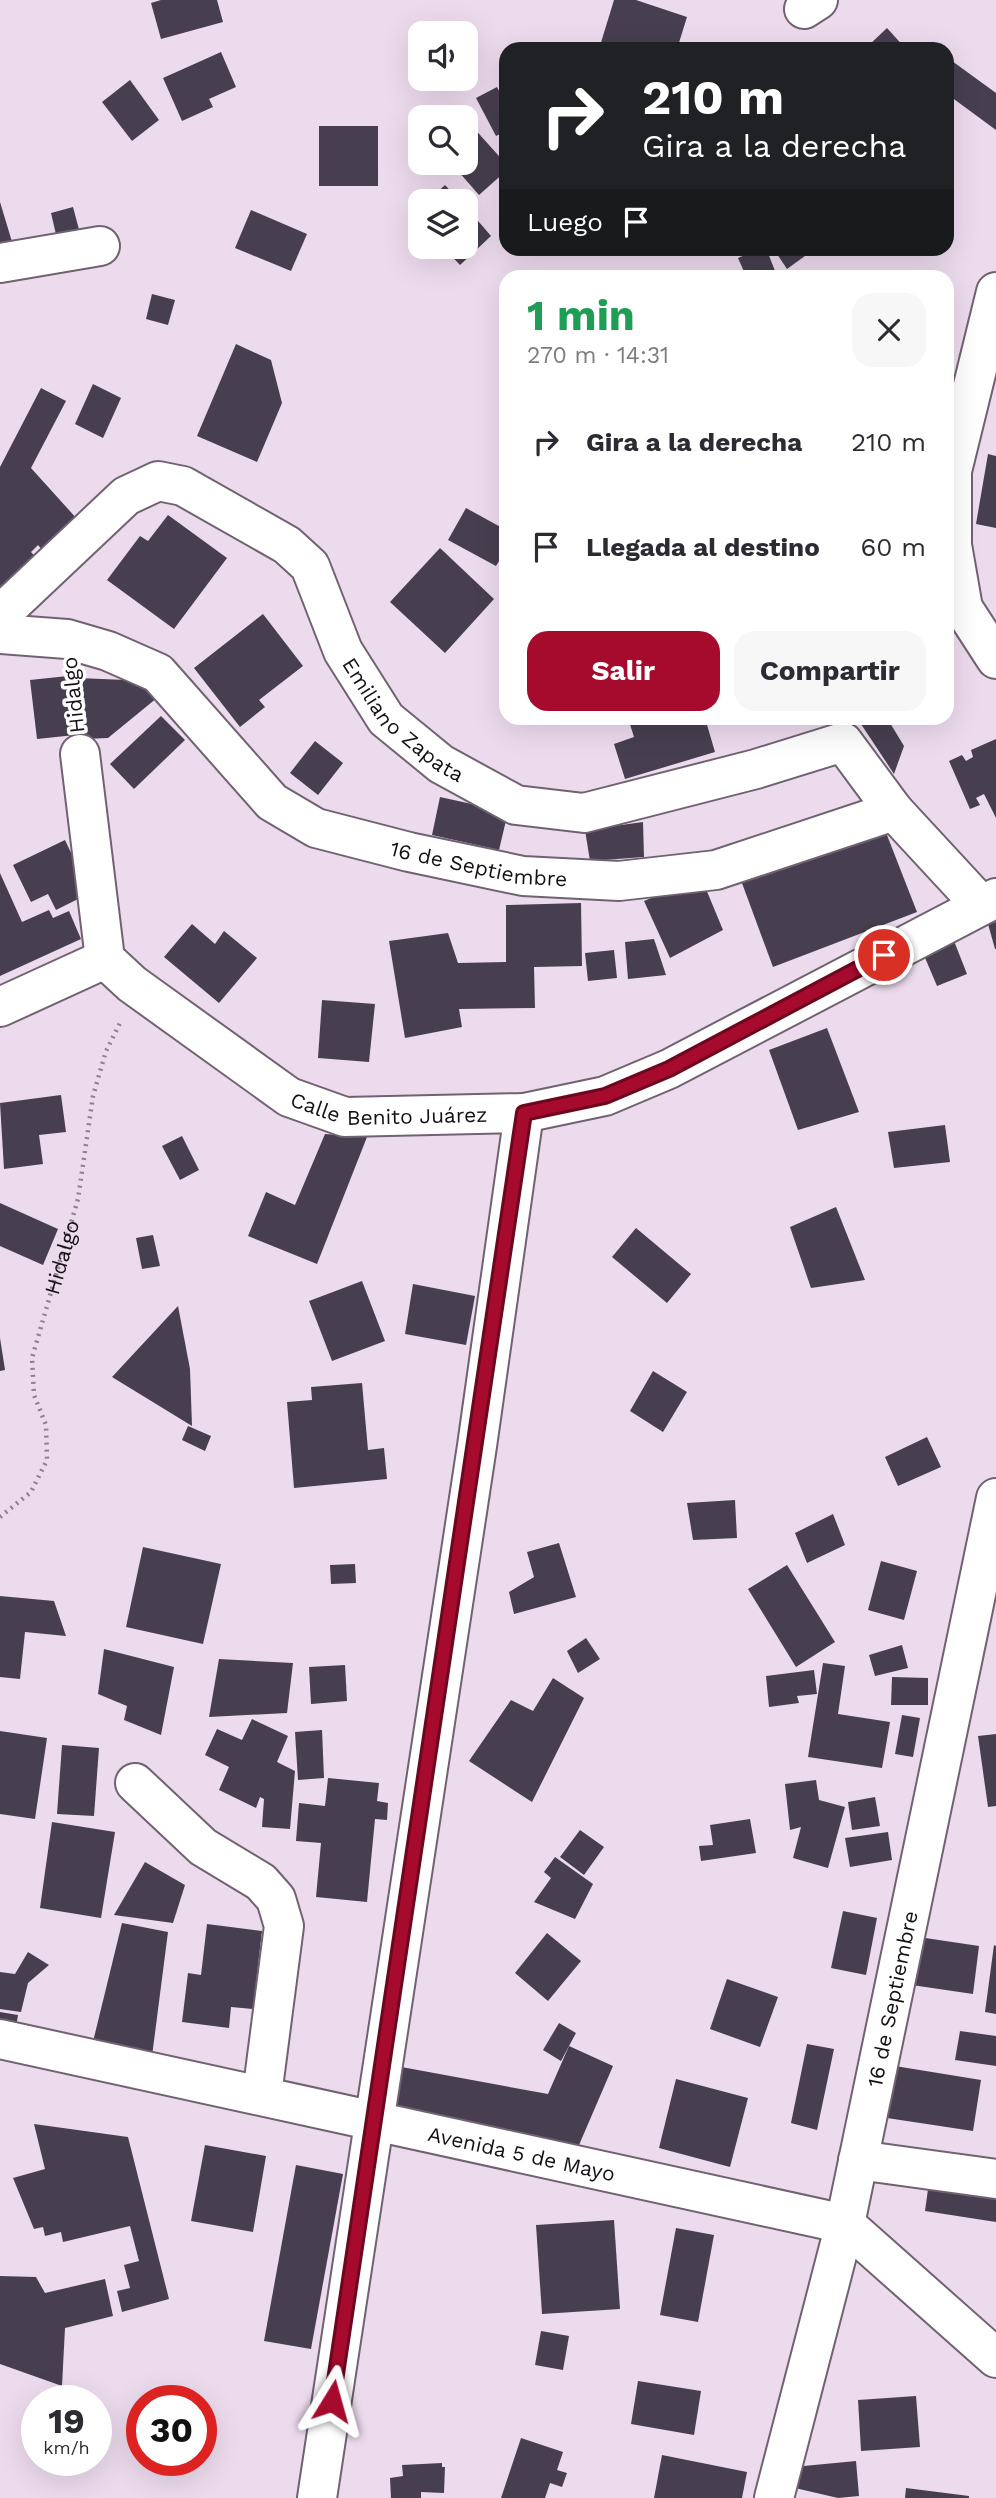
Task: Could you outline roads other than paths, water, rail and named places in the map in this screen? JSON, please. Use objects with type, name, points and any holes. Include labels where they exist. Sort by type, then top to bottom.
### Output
[{"type":"street","points":[[0,263],[100,246]]},
{"type":"street","points":[[954,467],[996,292]]},
{"type":"street","name":"Emiliano Zapata","points":[[0,615],[126,496],[158,481],[183,486],[287,545],[310,566],[343,652],[386,719],[441,764],[516,806],[584,813],[756,769],[838,730],[894,811]]},
{"type":"street","points":[[954,556],[963,608],[996,659]]},
{"type":"street","name":"16 de Septiembre","points":[[0,635],[67,639],[108,651],[158,673],[272,802],[316,828],[409,852],[523,876],[619,881],[716,870],[894,811]]},
{"type":"street","name":"Hidalgo","points":[[80,754],[118,972]]},
{"type":"street","points":[[894,811],[988,901]]},
{"type":"street","name":"Calle Benito Juárez","points":[[118,972],[289,1097],[345,1117],[524,1113],[605,1096],[669,1069],[988,901]]},
{"type":"street","points":[[0,1007],[118,972]]},
{"type":"street","points":[[317,2498],[477,1446],[524,1113]]},
{"type":"street","name":"16 de Septiembre","points":[[774,2498],[845,2224],[979,1663],[996,1498]]},
{"type":"street","points":[[135,1783],[203,1847],[261,1882],[276,1899],[284,1926],[262,2095]]},
{"type":"street","name":"Avenida 5 de Mayo","points":[[0,2039],[845,2224],[996,2358]]},
{"type":"street","points":[[859,2160],[996,2179]]}]
